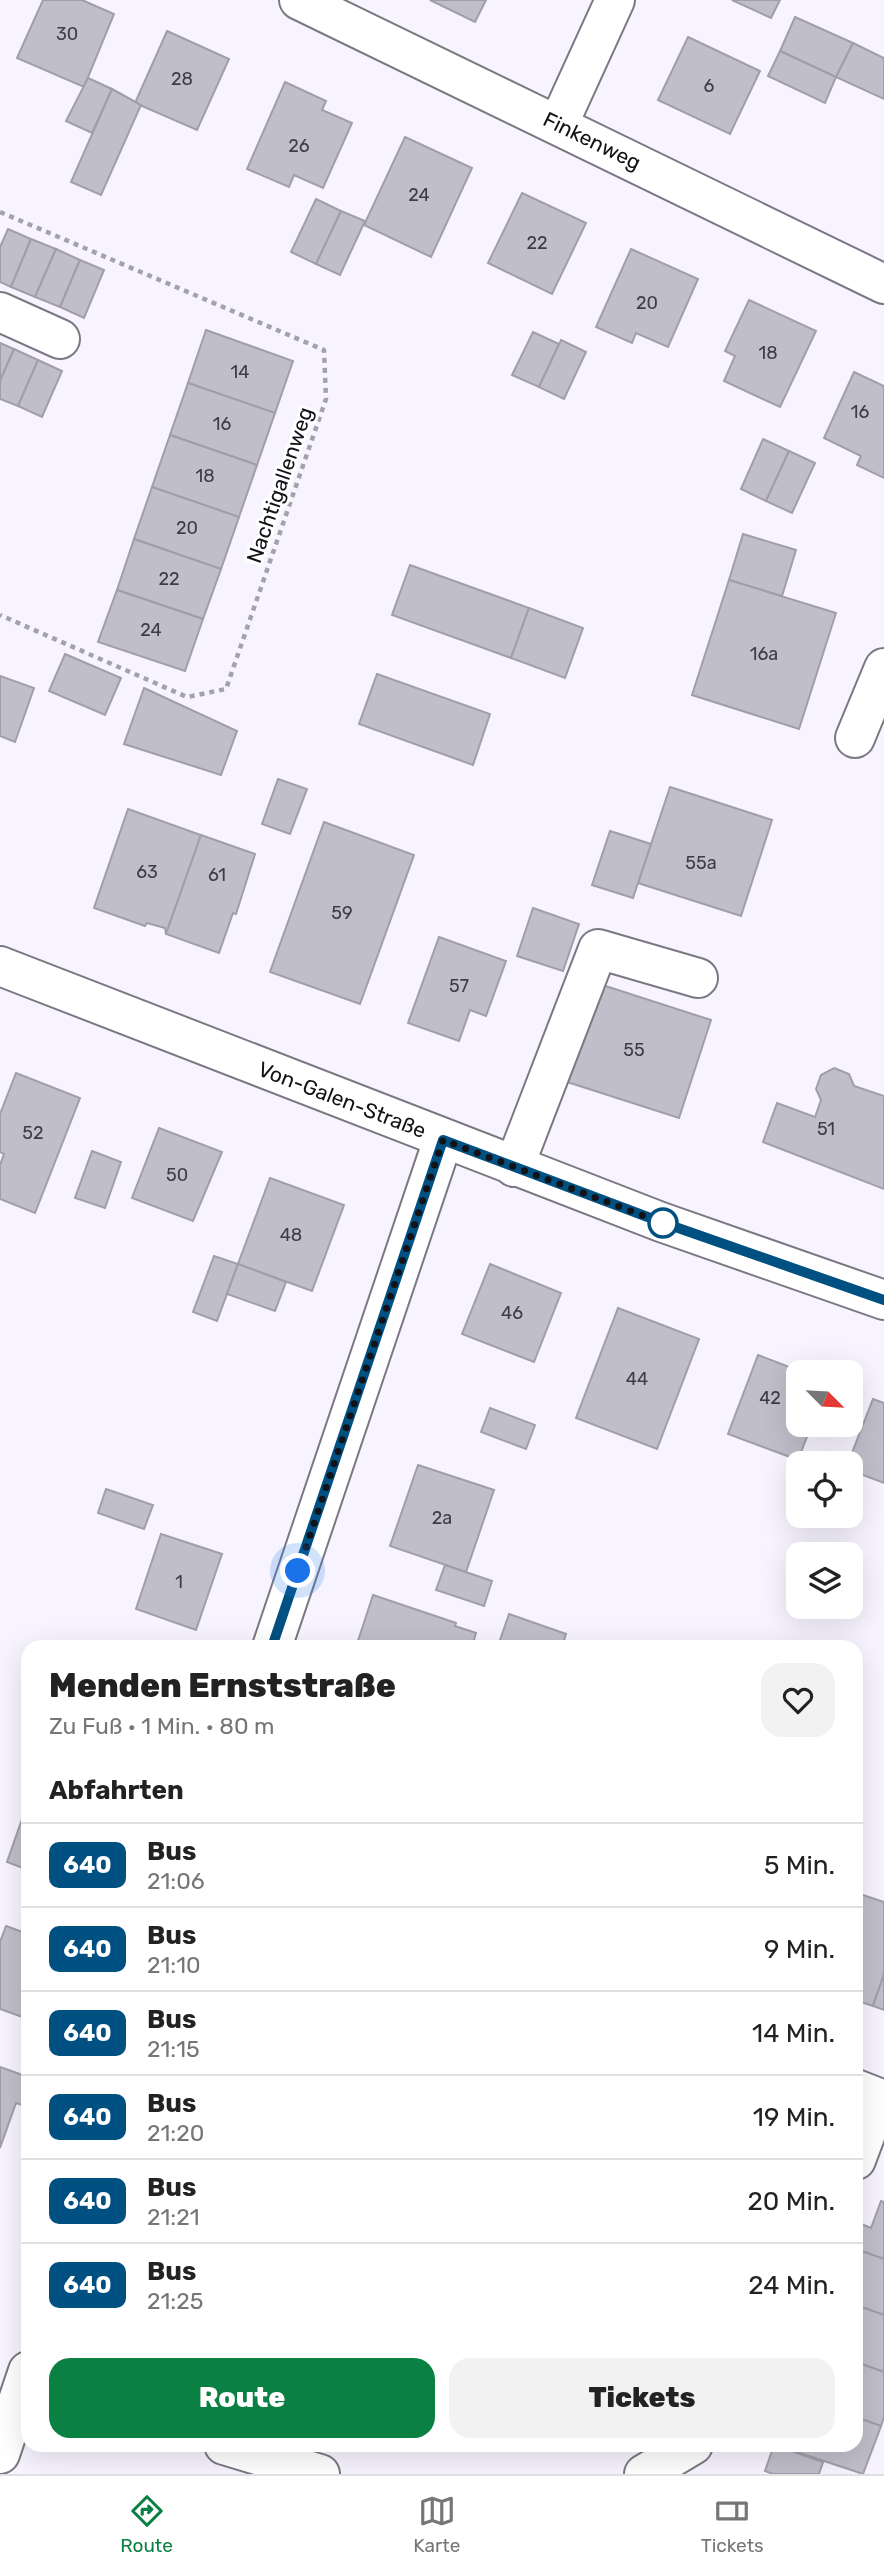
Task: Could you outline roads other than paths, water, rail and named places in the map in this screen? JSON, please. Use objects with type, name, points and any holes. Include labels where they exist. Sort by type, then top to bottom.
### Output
[{"type":"street","name":"Finkenweg","points":[[299,0],[884,284]]},
{"type":"street","points":[[558,125],[615,0]]},
{"type":"street","points":[[0,313],[60,339]]},
{"type":"street","points":[[855,738],[884,668]]},
{"type":"street","points":[[514,1167],[598,949],[698,978]]},
{"type":"street","name":"Von-Galen-Straße","points":[[0,966],[514,1167],[884,1300]]},
{"type":"street","points":[[274,1640],[443,1140]]},
{"type":"street","points":[[863,2092],[879,2098],[863,2141]]},
{"type":"street","points":[[0,2454],[21,2396]]},
{"type":"street","points":[[247,2452],[320,2474]]},
{"type":"street","points":[[652,2466],[679,2452]]}]
